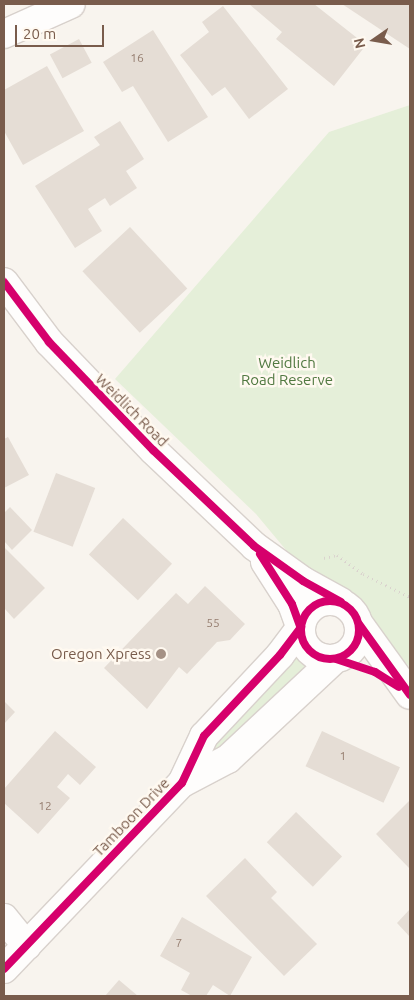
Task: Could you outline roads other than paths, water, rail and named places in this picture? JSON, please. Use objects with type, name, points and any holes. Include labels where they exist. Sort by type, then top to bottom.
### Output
[{"type":"street","points":[[4,34],[71,4]]},
{"type":"street","name":"Weidlich Road","points":[[4,282],[88,386],[254,546],[303,581],[341,602]]},
{"type":"street","name":"Weidlich Road","points":[[254,546],[279,580],[300,626]]},
{"type":"street","points":[[341,602],[349,607],[409,694],[375,672],[310,651],[300,626],[315,604],[341,602]]},
{"type":"street","points":[[336,659],[357,642],[359,624]]},
{"type":"street","name":"Tamboon Drive","points":[[4,969],[182,783],[204,736],[280,656],[300,626]]},
{"type":"street","name":"Tamboon Drive","points":[[182,783],[228,759],[336,659]]},
{"type":"street","points":[[4,918],[28,946]]},
{"type":"place","name":"Oregon Xpress","points":[[161,654]]},
{"type":"park label","name":"Weidlich Road Reserve","points":[[287,370]]}]
